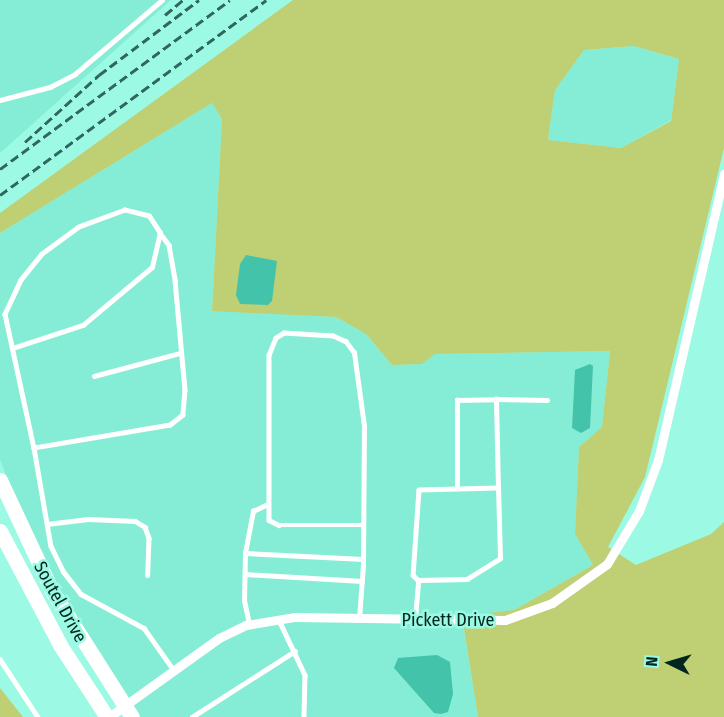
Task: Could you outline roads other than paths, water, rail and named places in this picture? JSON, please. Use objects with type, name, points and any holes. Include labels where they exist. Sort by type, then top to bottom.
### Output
[{"type":"main road","name":"Soutel Drive","points":[[0,480],[52,591],[128,712]]},
{"type":"main road","name":"Soutel Drive","points":[[0,531],[60,645],[108,717]]},
{"type":"street","name":"Pickett Drive","points":[[108,717],[128,712],[173,669],[219,638],[249,624],[279,620],[359,619],[505,621],[552,603],[607,564],[639,511],[658,460],[724,174]]},
{"type":"lane","points":[[0,100],[50,87],[75,74],[162,0]]},
{"type":"lane","points":[[34,448],[170,424],[183,415],[185,390],[175,280],[169,244],[149,216],[126,210],[79,227],[42,254],[21,280],[5,314],[34,448],[51,546],[81,594],[144,628],[173,669]]},
{"type":"lane","points":[[13,348],[83,325],[152,267],[160,233]]},
{"type":"lane","points":[[359,619],[363,559],[363,525],[361,386],[354,353],[345,342],[333,336],[284,333],[276,339],[269,355],[266,505],[269,520],[279,525],[363,525]]},
{"type":"lane","points":[[94,376],[180,353]]},
{"type":"lane","points":[[496,399],[500,558],[467,579],[418,580],[413,575],[418,490],[498,488]]},
{"type":"lane","points":[[457,489],[457,400],[547,400]]},
{"type":"lane","points":[[249,624],[244,601],[245,553],[250,518],[253,512],[266,505]]},
{"type":"lane","points":[[47,524],[88,519],[135,521],[145,526],[149,537],[148,575]]},
{"type":"lane","points":[[245,553],[363,559]]},
{"type":"lane","points":[[245,574],[362,581]]},
{"type":"lane","points":[[415,621],[418,580]]},
{"type":"lane","points":[[279,620],[305,675],[304,717]]},
{"type":"lane","points":[[192,717],[295,651]]},
{"type":"lane","points":[[0,659],[38,717]]},
{"type":"railway","points":[[165,15],[183,0]]},
{"type":"railway","points":[[25,142],[99,75],[199,0]]},
{"type":"railway","points":[[0,169],[230,0]]},
{"type":"railway","points":[[0,195],[266,0]]}]
